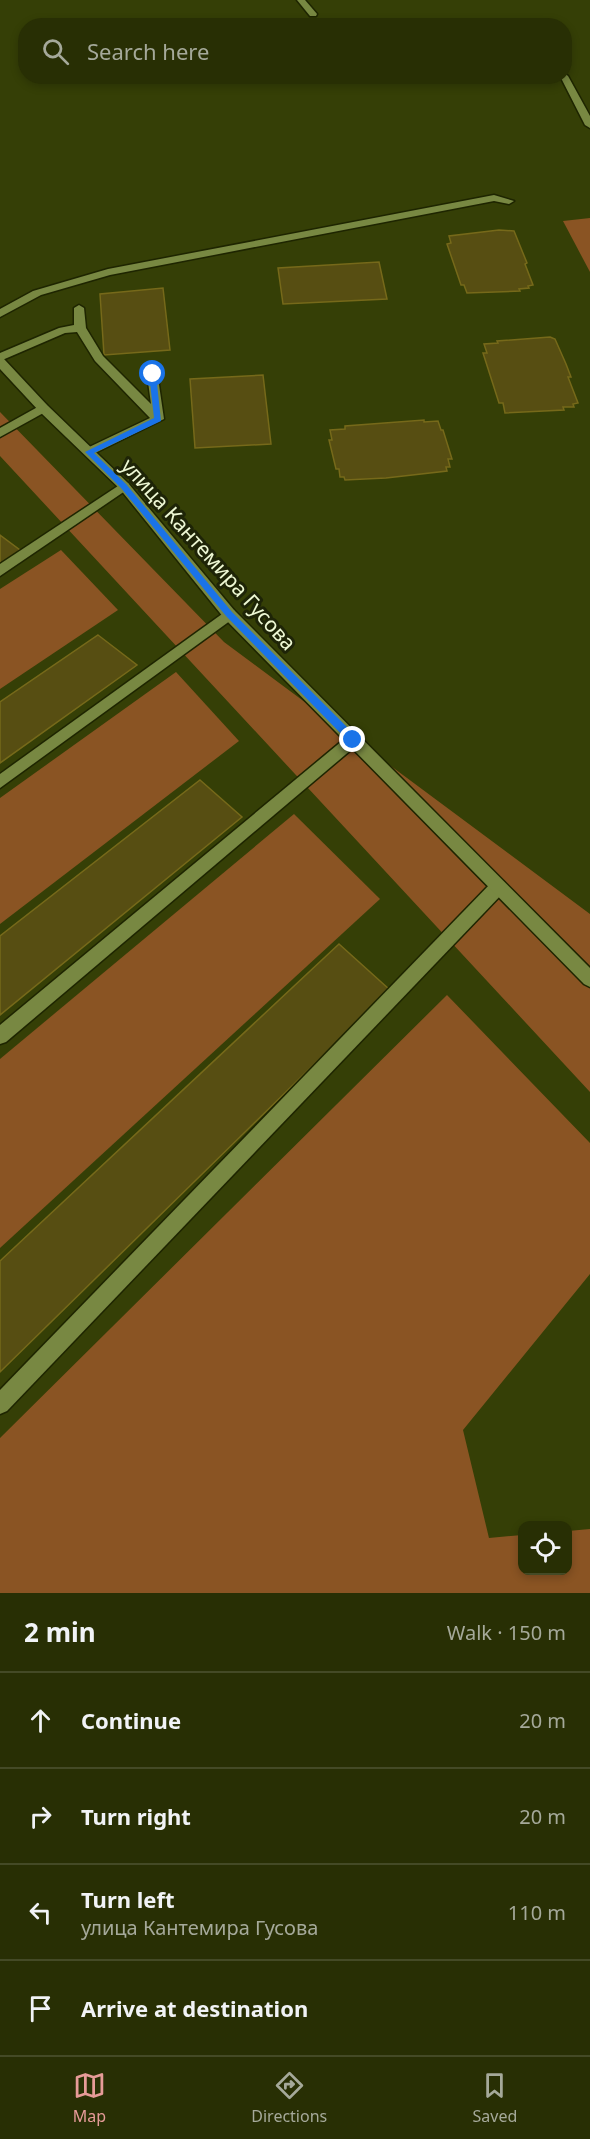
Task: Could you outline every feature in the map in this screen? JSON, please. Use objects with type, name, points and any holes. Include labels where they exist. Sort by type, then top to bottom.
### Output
[{"type":"street","points":[[301,0],[313,14]]},
{"type":"street","points":[[568,84],[590,125]]},
{"type":"street","points":[[0,314],[37,294],[108,272],[494,198],[509,201]]},
{"type":"street","points":[[79,308],[80,328],[99,358],[158,419]]},
{"type":"street","points":[[0,357],[63,330],[80,328]]},
{"type":"street","name":"улица Кантемира Гусова","points":[[0,362],[43,408],[124,486],[229,614],[590,979]]},
{"type":"street","points":[[153,374],[158,419]]},
{"type":"street","points":[[0,433],[43,408]]},
{"type":"street","points":[[88,452],[158,419]]},
{"type":"street","points":[[0,571],[124,486]]},
{"type":"street","points":[[0,782],[229,614]]},
{"type":"street","points":[[0,1036],[353,740]]},
{"type":"street","points":[[0,1404],[498,887]]},
{"type":"shaded area","points":[[590,218],[590,272],[563,221]]},
{"type":"shaded area","points":[[0,412],[224,642],[590,914],[590,1092],[0,456]]},
{"type":"shaded area","points":[[61,550],[118,610],[0,689],[0,589]]},
{"type":"shaded area","points":[[176,672],[239,741],[0,924],[0,798]]},
{"type":"shaded area","points":[[294,814],[380,899],[0,1248],[0,1059]]},
{"type":"shaded area","points":[[447,995],[590,1143],[590,1274],[463,1430],[489,1538],[518,1535],[518,1575],[572,1575],[572,1531],[590,1529],[590,1593],[0,1593],[0,1438]]},
{"type":"building","points":[[499,230],[514,231],[533,285],[519,289],[520,291],[467,293],[464,285],[461,285],[447,244],[451,243],[449,236]]},
{"type":"building","points":[[379,262],[387,299],[283,304],[278,268]]},
{"type":"building","points":[[163,288],[170,350],[104,355],[100,294]]},
{"type":"building","points":[[550,337],[555,339],[566,364],[571,377],[568,377],[578,403],[573,404],[574,407],[563,407],[564,410],[505,413],[503,403],[499,403],[483,353],[487,353],[484,344]]},
{"type":"building","points":[[263,375],[271,444],[195,448],[190,379]]},
{"type":"building","points":[[424,420],[424,422],[438,421],[443,430],[452,459],[448,459],[450,467],[446,467],[447,471],[386,478],[345,480],[344,477],[340,477],[329,440],[332,440],[330,430],[345,429],[345,426]]},
{"type":"building","points":[[0,535],[24,553],[0,569]]},
{"type":"building","points":[[98,635],[137,665],[0,763],[0,702]]},
{"type":"building","points":[[200,780],[242,817],[0,1015],[0,936]]},
{"type":"building","points":[[339,944],[390,990],[0,1372],[0,1261]]},
{"type":"route","points":[[153,374],[158,419],[88,452],[124,486],[229,614],[353,740]]}]
